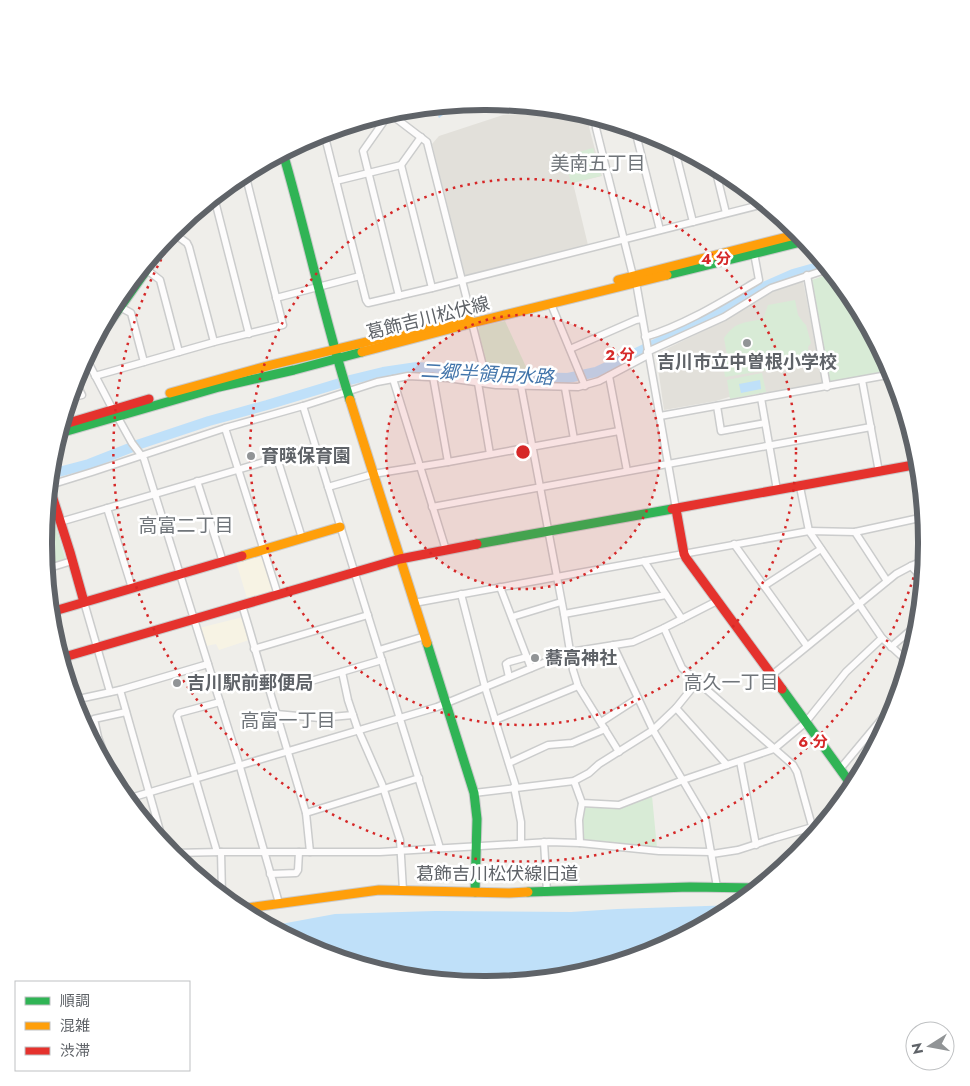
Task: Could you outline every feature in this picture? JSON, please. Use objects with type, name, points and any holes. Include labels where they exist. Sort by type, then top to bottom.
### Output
[{"type":"street","points":[[397,120],[421,137],[429,146],[484,370]]},
{"type":"street","points":[[383,123],[363,151],[399,296]]},
{"type":"street","points":[[596,125],[634,279],[684,554],[805,723],[848,779]]},
{"type":"street","points":[[336,181],[401,165],[421,137]]},
{"type":"street","points":[[637,138],[660,230]]},
{"type":"street","points":[[326,140],[368,303],[693,222],[754,205]]},
{"type":"street","points":[[676,155],[693,222]]},
{"type":"street","points":[[286,159],[335,354],[474,793],[477,820],[475,892]]},
{"type":"street","points":[[401,165],[432,288]]},
{"type":"street","points":[[718,178],[726,213]]},
{"type":"street","points":[[95,376],[214,342],[283,325],[247,182]]},
{"type":"street","points":[[216,205],[248,334]]},
{"type":"street","points":[[180,236],[189,247],[214,342]]},
{"type":"street","name":"葛飾吉川松伏線","points":[[69,423],[218,387],[335,354],[634,279],[790,236]]},
{"type":"street","name":"葛飾吉川松伏線","points":[[472,320],[551,304],[634,279],[796,243]]},
{"type":"street","points":[[646,340],[703,312],[759,280],[754,253]]},
{"type":"street","points":[[57,484],[140,454],[303,406],[345,387],[408,376],[433,377],[496,385],[565,388],[585,386],[609,376],[648,353],[724,317],[771,288],[821,271]]},
{"type":"street","points":[[149,272],[160,280],[179,352]]},
{"type":"street","points":[[807,275],[827,387]]},
{"type":"street","points":[[276,298],[360,276]]},
{"type":"street","points":[[551,304],[585,386]]},
{"type":"street","points":[[122,307],[131,313],[144,362]]},
{"type":"street","points":[[570,349],[642,319]]},
{"type":"street","points":[[90,366],[115,413],[144,459],[240,766],[279,904]]},
{"type":"street","points":[[609,376],[626,471]]},
{"type":"street","points":[[660,416],[884,376]]},
{"type":"street","points":[[433,377],[448,462]]},
{"type":"street","points":[[393,379],[446,550]]},
{"type":"street","points":[[862,380],[879,472]]},
{"type":"street","points":[[478,383],[490,454]]},
{"type":"street","points":[[521,386],[573,670],[578,686],[619,752]]},
{"type":"street","points":[[565,388],[574,439]]},
{"type":"street","points":[[761,398],[777,490]]},
{"type":"street","points":[[303,406],[440,848]]},
{"type":"street","points":[[717,406],[721,431],[765,423]]},
{"type":"street","name":"葛飾吉川松伏線","points":[[67,430],[115,413]]},
{"type":"street","points":[[432,507],[871,427]]},
{"type":"street","points":[[225,428],[278,595]]},
{"type":"street","points":[[328,487],[373,474],[619,431]]},
{"type":"street","points":[[60,522],[316,447]]},
{"type":"street","points":[[277,458],[302,538]]},
{"type":"street","points":[[67,656],[400,559],[910,466]]},
{"type":"street","points":[[197,481],[223,562]]},
{"type":"street","points":[[800,486],[809,531],[882,638],[902,657]]},
{"type":"street","points":[[54,503],[110,692]]},
{"type":"street","points":[[107,508],[132,588]]},
{"type":"street","points":[[414,603],[809,531],[855,532],[917,518]]},
{"type":"street","points":[[58,610],[340,526]]},
{"type":"street","points":[[855,532],[887,581]]},
{"type":"street","points":[[734,544],[808,646]]},
{"type":"street","points":[[764,586],[821,549]]},
{"type":"street","points":[[53,567],[72,561]]},
{"type":"street","points":[[644,561],[682,619]]},
{"type":"street","points":[[772,675],[896,574],[917,563]]},
{"type":"street","points":[[911,566],[917,572]]},
{"type":"street","points":[[500,587],[531,668]]},
{"type":"street","points":[[461,594],[485,687],[515,787],[521,822],[521,843]]},
{"type":"street","points":[[564,614],[666,595]]},
{"type":"street","points":[[135,797],[445,704],[570,652],[632,642],[717,601]]},
{"type":"street","points":[[512,618],[561,602]]},
{"type":"street","points":[[242,606],[306,813],[310,852]]},
{"type":"street","points":[[254,649],[368,615]]},
{"type":"street","points":[[664,628],[682,668],[794,765],[812,826]]},
{"type":"street","points":[[891,647],[908,633]]},
{"type":"street","points":[[379,650],[425,636]]},
{"type":"street","points":[[582,803],[619,805],[682,780],[774,749],[805,723],[846,672],[882,638]]},
{"type":"street","points":[[614,645],[653,730],[705,818],[717,887]]},
{"type":"street","points":[[509,677],[506,664],[527,658]]},
{"type":"street","points":[[267,682],[301,684],[382,660]]},
{"type":"street","points":[[81,698],[120,690],[208,664]]},
{"type":"street","points":[[342,672],[348,700],[358,730],[383,789],[400,840],[403,890]]},
{"type":"street","points":[[474,793],[574,781],[653,730],[676,708],[697,682]]},
{"type":"street","points":[[495,720],[578,686]]},
{"type":"street","points":[[120,690],[159,827]]},
{"type":"street","points":[[601,722],[638,698]]},
{"type":"street","points":[[220,702],[178,713],[177,716],[219,852],[221,885]]},
{"type":"street","points":[[676,708],[727,765]]},
{"type":"street","points":[[98,735],[94,719],[126,712]]},
{"type":"street","points":[[276,714],[320,718],[353,715]]},
{"type":"street","points":[[840,769],[878,725]]},
{"type":"street","points":[[509,763],[548,745],[572,744],[605,729]]},
{"type":"street","points":[[740,761],[756,845]]},
{"type":"street","points":[[306,813],[418,778]]},
{"type":"street","points":[[574,781],[582,803],[579,820],[580,843]]},
{"type":"street","points":[[183,853],[380,852],[544,842],[712,853],[738,850],[812,826]]},
{"type":"street","points":[[544,842],[547,892]]},
{"type":"street","points":[[270,874],[296,873],[299,863],[299,852]]},
{"type":"street","name":"葛飾吉川松伏線旧道","points":[[253,908],[359,892],[403,890],[547,892],[746,888]]},
{"type":"shaded area","points":[[544,114],[589,123],[602,176],[573,183],[588,245],[467,275],[466,279],[432,144],[439,136],[503,115]]},
{"type":"shaded area","name":"吉川市立中曽根小学校","points":[[803,281],[823,383],[794,389],[729,397],[664,410],[656,354],[701,332],[767,294]]},
{"type":"shaded area","points":[[261,554],[273,592],[247,598],[236,562]]},
{"type":"shaded area","points":[[243,617],[249,640],[219,650],[216,644],[206,646],[199,628]]},
{"type":"green space","points":[[593,148],[601,176],[571,183],[564,156]]},
{"type":"green space","points":[[824,275],[828,280],[860,327],[883,373],[830,383],[812,280]]},
{"type":"green space","points":[[795,300],[798,315],[806,325],[811,343],[808,347],[809,355],[798,357],[799,365],[725,377],[723,363],[728,361],[724,338],[728,332],[741,324],[763,319],[768,305]]},
{"type":"green space","points":[[505,321],[527,369],[486,368],[478,332],[479,327]]},
{"type":"green space","points":[[762,373],[766,392],[730,399],[727,380]]},
{"type":"green space","points":[[53,517],[66,561],[53,565]]},
{"type":"green space","points":[[652,796],[657,848],[582,841],[582,820],[585,807],[620,808]]},
{"type":"water","points":[[760,380],[761,389],[741,393],[739,384]]},
{"type":"water","points":[[721,906],[676,931],[624,953],[569,967],[513,975],[457,975],[429,972],[373,961],[319,943],[281,924],[335,914],[435,911],[571,912]]},
{"type":"waterway","name":"二郷半領用水路","points":[[59,472],[89,464],[140,444],[209,421],[383,372],[417,367],[491,376],[568,378],[596,372],[693,326],[757,290],[793,274],[817,267]]},
{"type":"traffic: fast","points":[[285,160],[350,400]]},
{"type":"traffic: fast","points":[[667,275],[797,243]]},
{"type":"traffic: fast","points":[[67,431],[219,387],[362,352]]},
{"type":"traffic: fast","points":[[477,544],[672,509]]},
{"type":"traffic: fast","points":[[427,643],[474,793],[477,819],[475,892]]},
{"type":"traffic: fast","points":[[782,689],[847,779]]},
{"type":"traffic: fast","points":[[528,892],[690,887],[746,888]]},
{"type":"traffic: slow","points":[[618,280],[790,236]]},
{"type":"traffic: slow","points":[[362,352],[667,275]]},
{"type":"traffic: slow","points":[[170,393],[271,365],[469,317]]},
{"type":"traffic: slow","points":[[350,400],[427,643]]},
{"type":"traffic: slow","points":[[242,556],[340,527]]},
{"type":"traffic: slow","points":[[252,907],[379,890],[528,892]]},
{"type":"traffic: jam","points":[[69,423],[149,399]]},
{"type":"traffic: jam","points":[[672,509],[910,466]]},
{"type":"traffic: jam","points":[[54,503],[84,602]]},
{"type":"traffic: jam","points":[[676,509],[686,558],[782,689]]},
{"type":"traffic: jam","points":[[67,656],[400,559],[477,544]]},
{"type":"traffic: jam","points":[[58,610],[242,556]]},
{"type":"place","name":"吉川市立中曽根小学校","points":[[747,343]]},
{"type":"place","name":"育暎保育園","points":[[251,456]]},
{"type":"place","name":"蕎高神社","points":[[535,658]]},
{"type":"place","name":"吉川駅前郵便局","points":[[177,683]]},
{"type":"district","name":"美南五丁目","points":[[598,163]]},
{"type":"district","name":"高富二丁目","points":[[186,525]]},
{"type":"district","name":"高久一丁目","points":[[731,682]]},
{"type":"district","name":"高富一丁目","points":[[288,720]]}]
